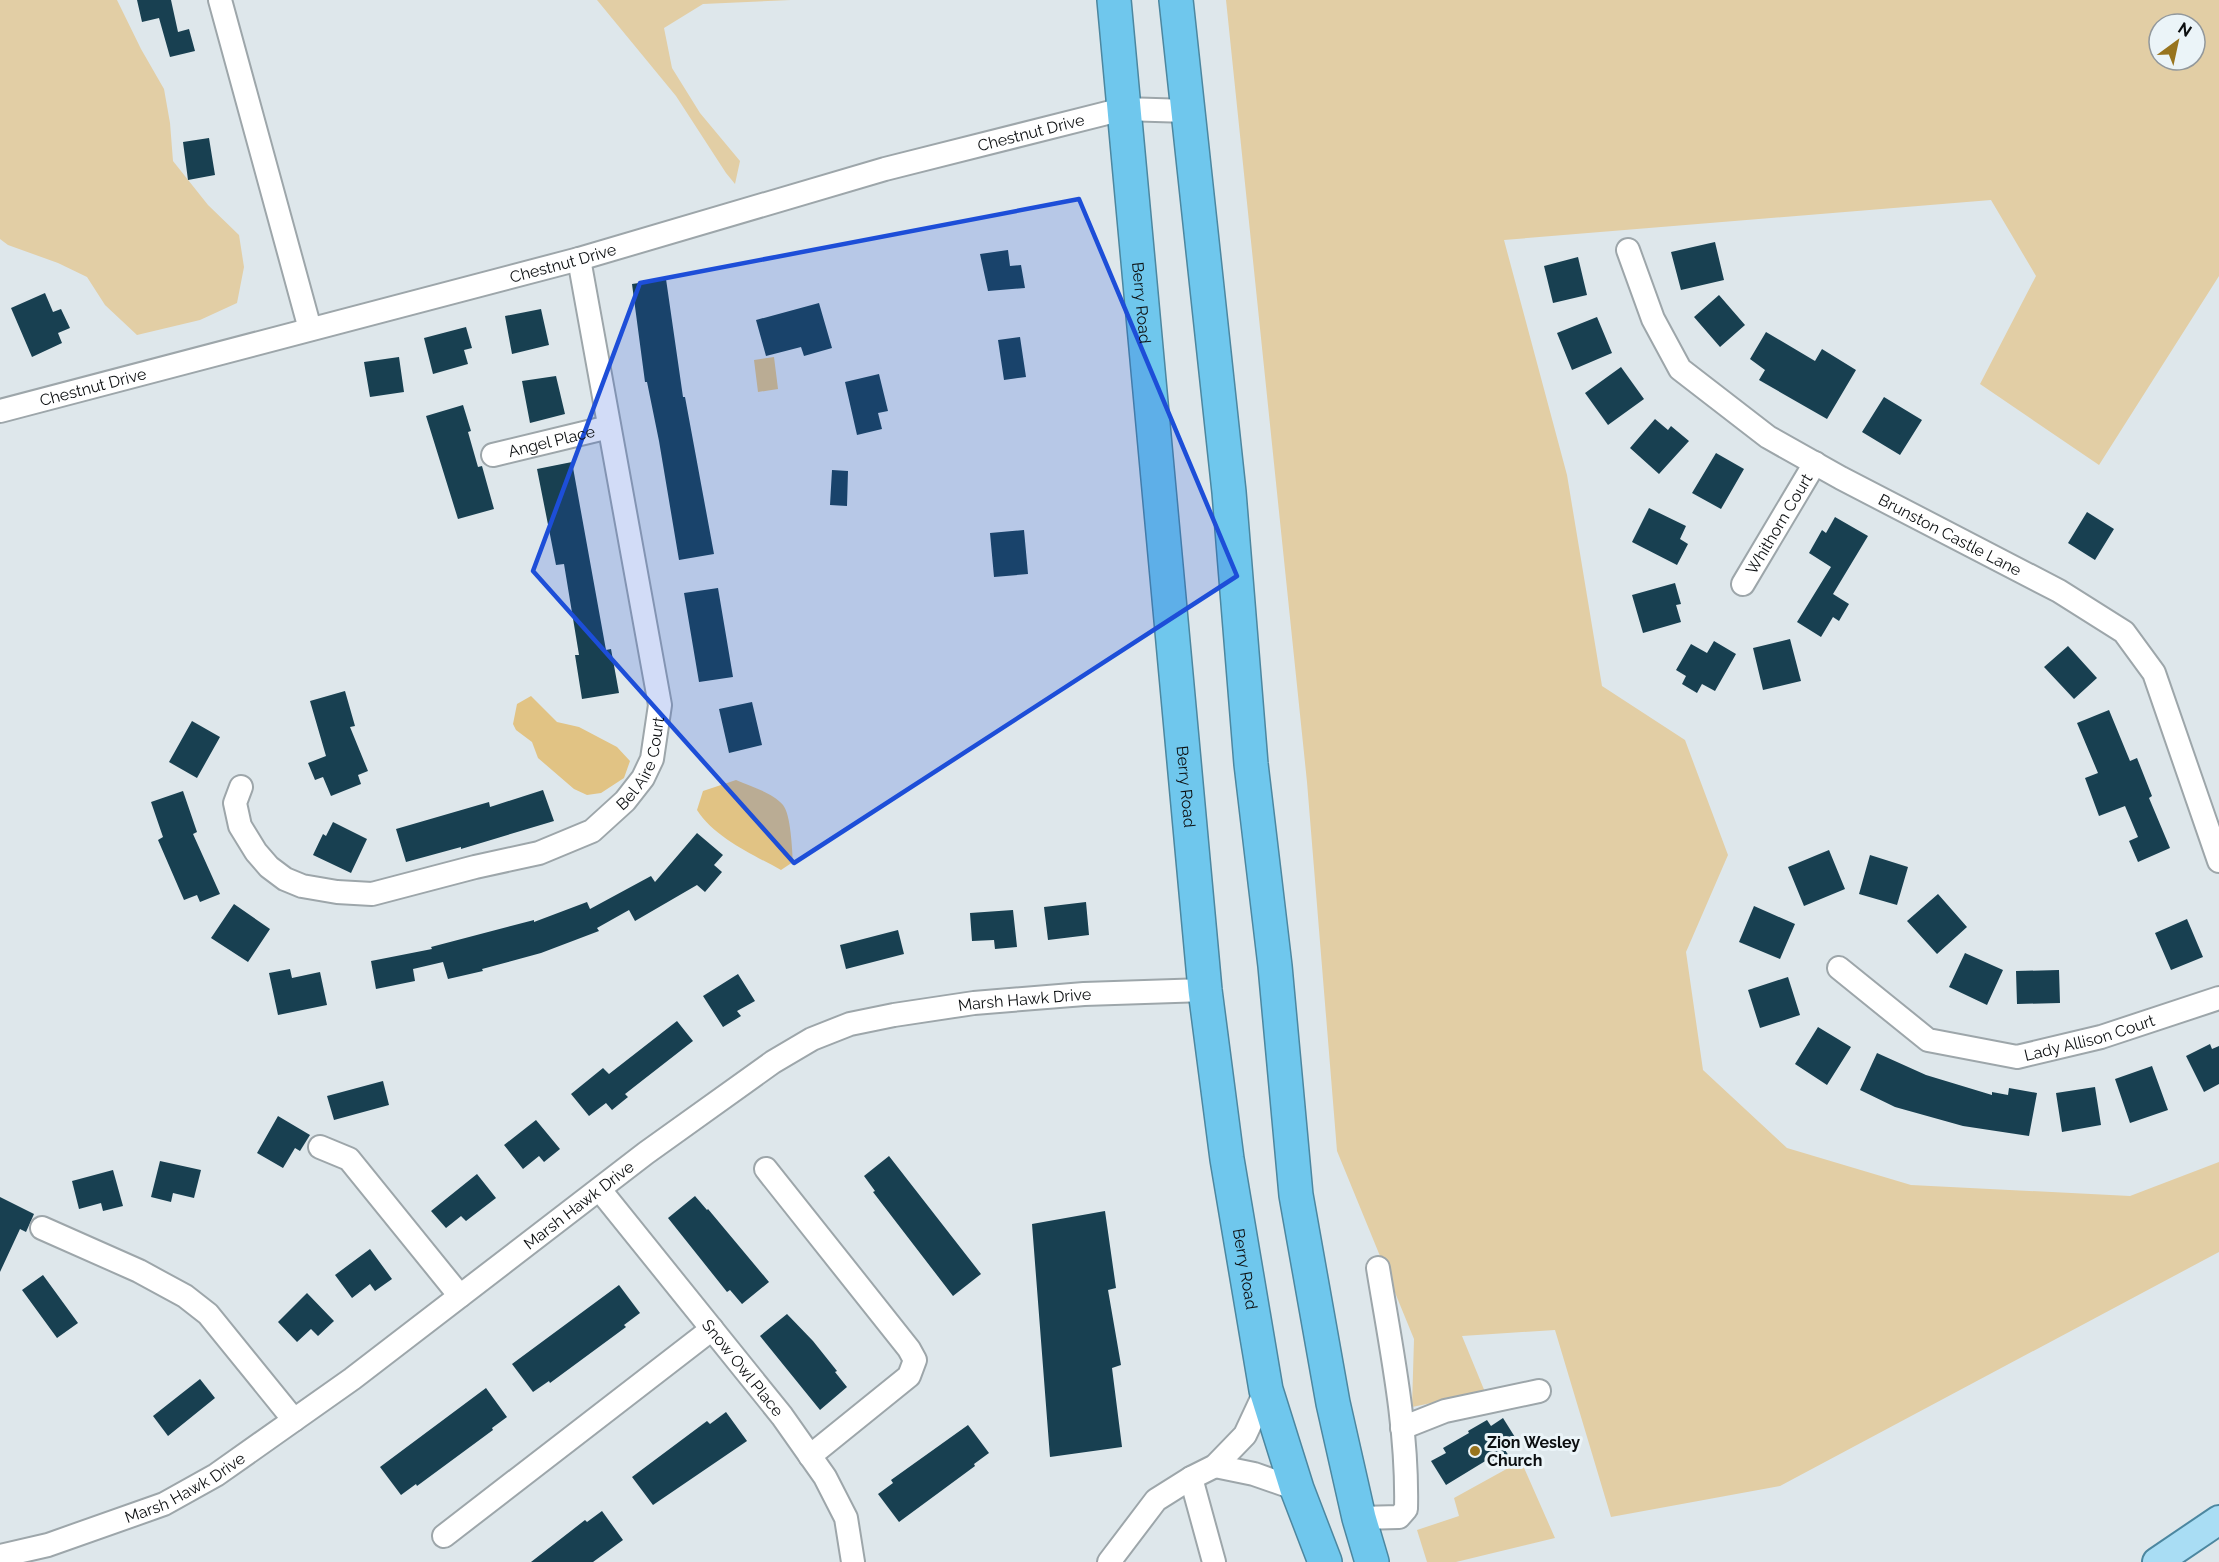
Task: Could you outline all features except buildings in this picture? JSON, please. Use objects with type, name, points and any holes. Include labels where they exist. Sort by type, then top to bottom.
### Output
[{"type":"highway","name":"Berry Road","points":[[1114,0],[1205,990],[1227,1159],[1266,1390],[1297,1490],[1325,1562]]},
{"type":"highway","points":[[1176,0],[1229,492],[1251,764],[1275,966],[1296,1195],[1333,1403],[1359,1518],[1372,1562]]},
{"type":"main road","points":[[2157,1562],[2219,1520]]},
{"type":"street","points":[[220,0],[310,329]]},
{"type":"street","name":"Chestnut Drive","points":[[0,411],[579,259],[885,169],[1123,109],[1188,111]]},
{"type":"street","name":"Brunston Castle Lane","points":[[1628,250],[1653,319],[1680,369],[1768,436],[2059,591],[2124,632],[2154,673],[2219,861]]},
{"type":"street","name":"Bel Aire Court","points":[[241,787],[235,803],[240,826],[256,852],[269,867],[285,879],[302,886],[372,894],[539,853],[592,831],[625,801],[643,778],[652,759],[660,705],[579,259]]},
{"type":"street","name":"Angel Place","points":[[494,455],[609,427]]},
{"type":"street","name":"Whithorn Court","points":[[1743,584],[1815,463]]},
{"type":"street","name":"Lady Allison Court","points":[[1839,968],[1928,1040],[2017,1057],[2101,1036],[2219,998]]},
{"type":"street","name":"Marsh Hawk Drive","points":[[0,1556],[51,1554],[165,1504],[216,1475],[352,1379],[646,1153],[773,1062],[812,1039],[850,1024],[974,1003],[1084,994],[1205,990]]},
{"type":"street","points":[[320,1148],[349,1159],[460,1296]]},
{"type":"street","points":[[766,1169],[909,1349],[915,1360],[909,1376],[810,1456]]},
{"type":"street","name":"Snow Owl Place","points":[[600,1190],[782,1416],[825,1477],[846,1518],[853,1562]]},
{"type":"street","points":[[42,1228],[139,1271],[185,1296],[208,1314],[294,1420]]},
{"type":"street","points":[[1359,1518],[1399,1517],[1406,1509],[1407,1477],[1400,1399],[1378,1268]]},
{"type":"street","points":[[444,1536],[711,1329]]},
{"type":"street","points":[[1109,1562],[1156,1500],[1215,1466],[1245,1435],[1266,1390]]},
{"type":"street","points":[[1402,1428],[1445,1411],[1539,1392]]},
{"type":"street","points":[[1215,1466],[1254,1474],[1297,1490]]},
{"type":"street","points":[[1191,1478],[1214,1562]]},
{"type":"highlighted area","points":[[1079,199],[1237,576],[794,863],[533,571],[640,283]]},
{"type":"shaded area","points":[[0,0],[117,0],[164,89],[173,161],[208,205],[239,235],[244,267],[237,303],[200,320],[137,335],[105,305],[87,277],[58,263],[8,245],[0,239]]},
{"type":"shaded area","points":[[597,0],[791,0],[703,4],[664,28],[672,68],[700,113],[740,161],[735,184],[676,96]]},
{"type":"shaded area","points":[[1226,0],[2219,0],[2219,276],[2099,465],[1980,384],[2036,276],[1991,200],[1504,240],[1567,475],[1602,686],[1685,740],[1728,855],[1686,952],[1703,1070],[1787,1148],[1911,1185],[2130,1196],[2219,1162],[2219,1252],[1780,1486],[1611,1517],[1555,1330],[1462,1336],[1485,1392],[1412,1407],[1414,1339],[1337,1151],[1307,782]]},
{"type":"shaded area","points":[[774,357],[778,389],[758,392],[754,360]]},
{"type":"shaded area","points":[[531,696],[557,722],[579,727],[617,747],[630,761],[624,778],[601,793],[587,795],[574,789],[538,758],[532,742],[516,730],[513,724],[517,704]]},
{"type":"shaded area","points":[[736,780],[778,800],[786,810],[791,832],[793,862],[781,870],[724,837],[697,810],[703,791]]},
{"type":"shaded area","points":[[1521,1461],[1555,1538],[1456,1562],[1427,1562],[1417,1530],[1459,1516],[1454,1498]]},
{"type":"place","name":"Zion Wesley Church","points":[[1475,1451]]}]
